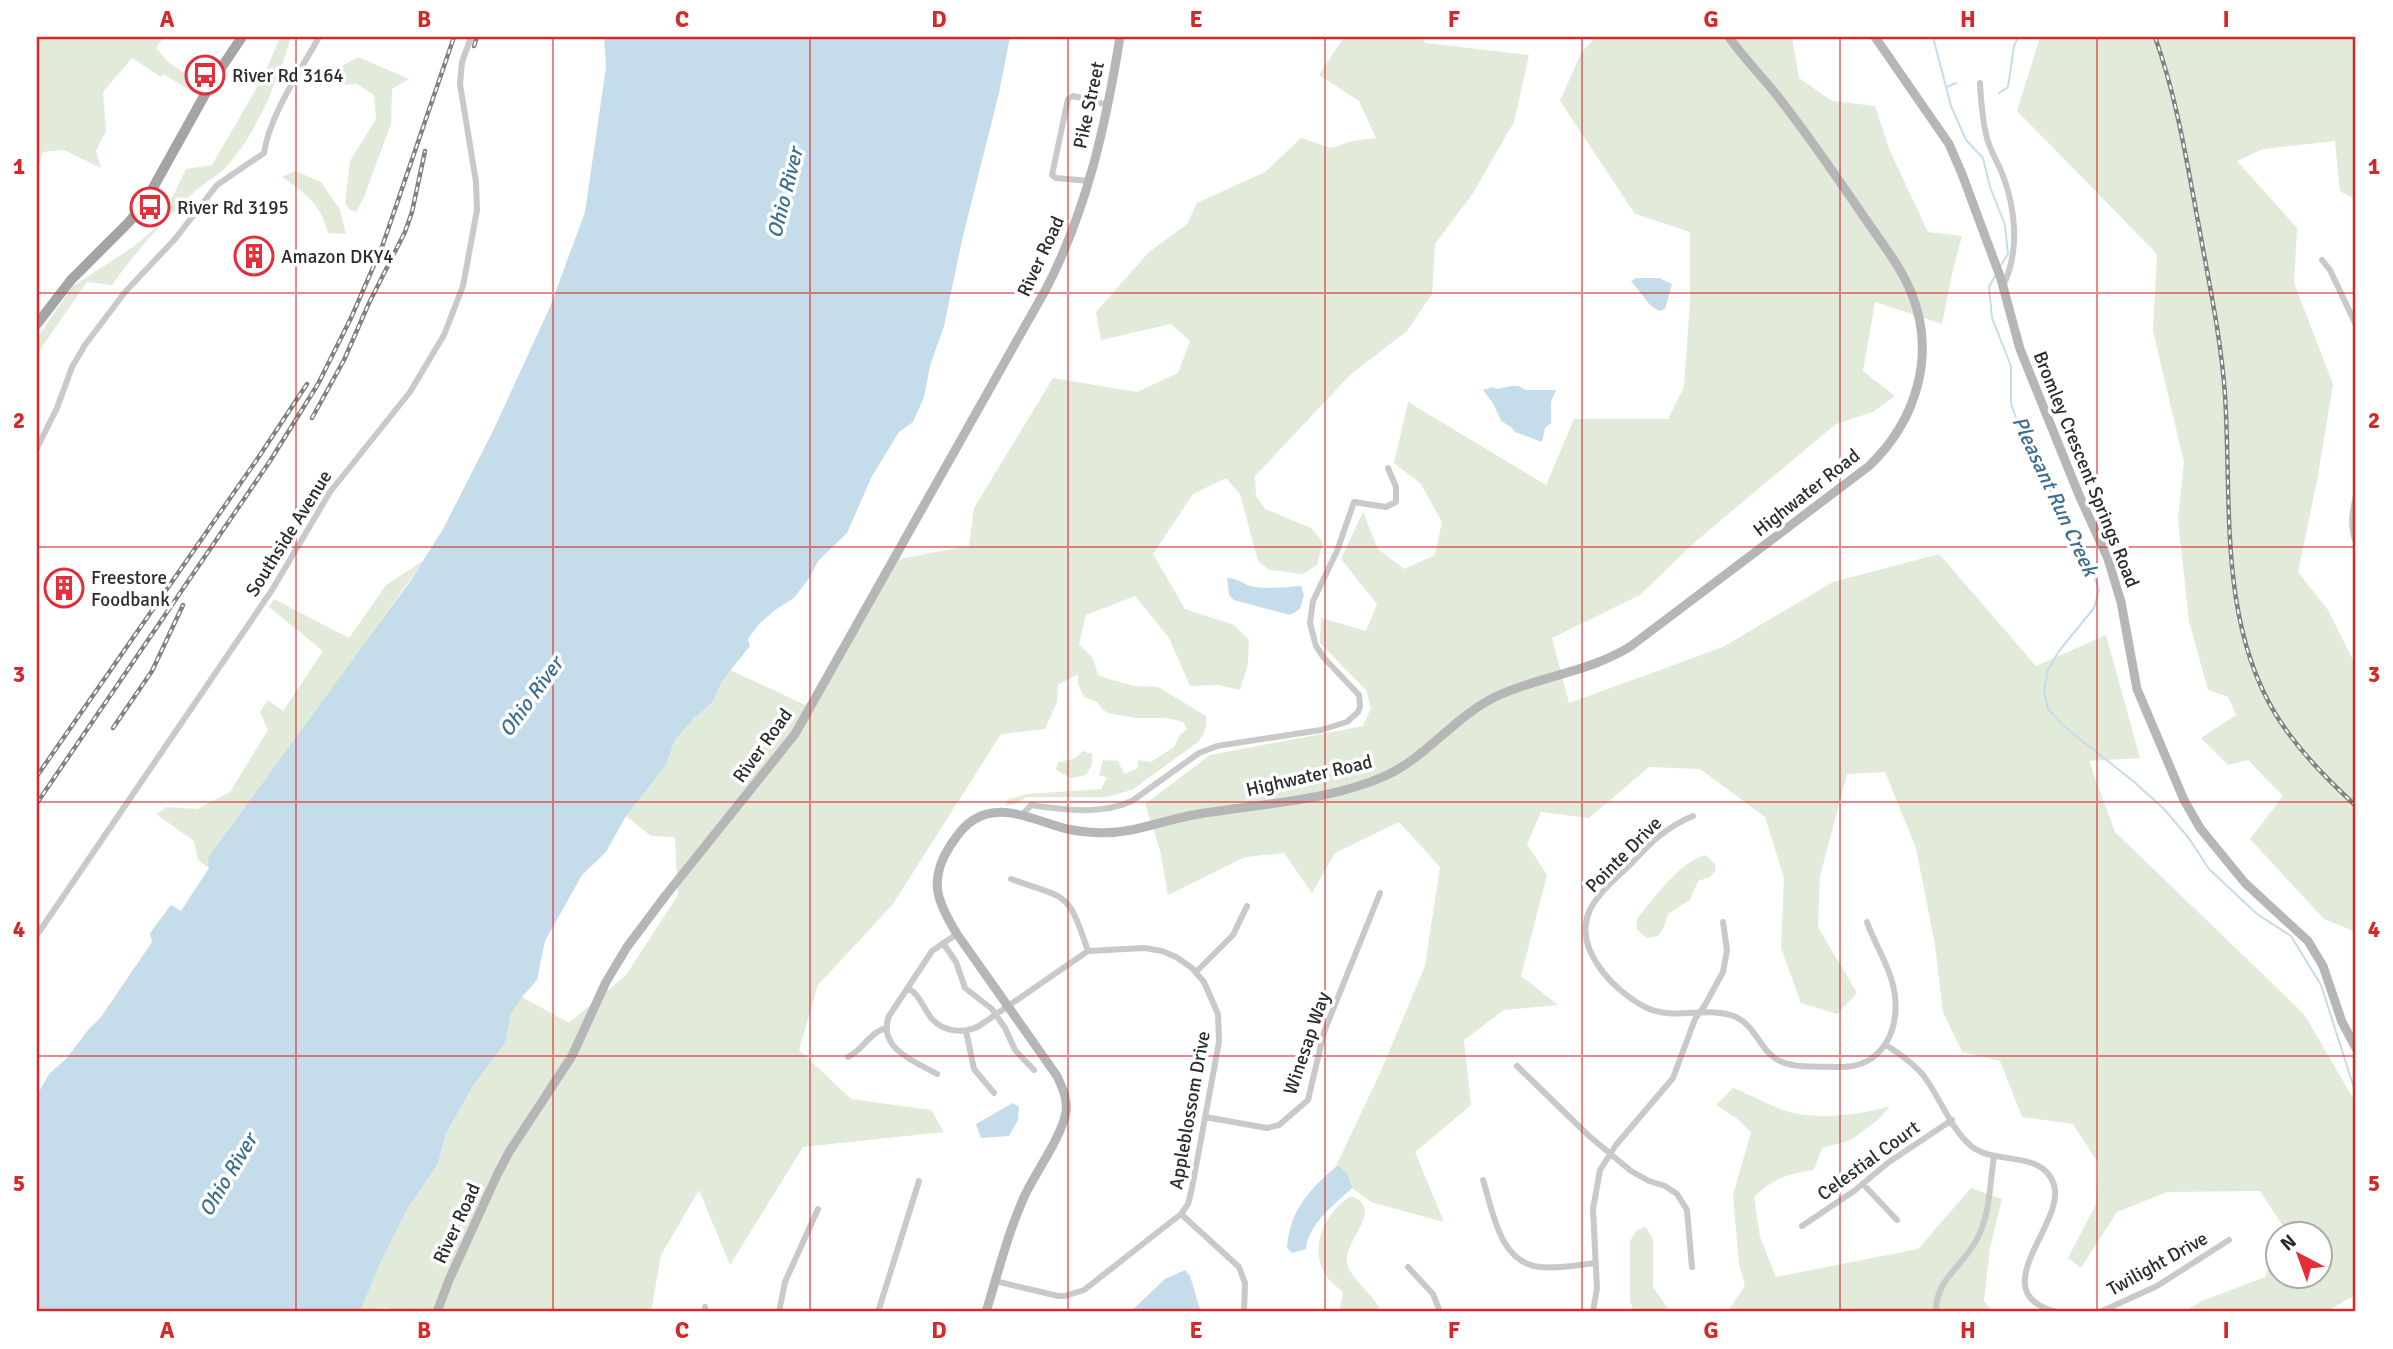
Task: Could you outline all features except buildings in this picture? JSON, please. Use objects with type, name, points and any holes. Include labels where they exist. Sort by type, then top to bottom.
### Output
[{"type":"main road","points":[[37,324],[71,280],[130,222],[144,204],[213,80],[242,37]]},
{"type":"street","points":[[37,448],[57,408],[72,367],[125,292],[175,239],[217,185],[264,153],[266,139],[273,123],[319,37]]},
{"type":"street","name":"Southside Avenue","points":[[37,935],[279,581],[330,492],[410,392],[444,335],[468,266],[477,210],[476,182],[460,85],[462,62],[471,37]]},
{"type":"street","name":"Pike Street","points":[[1088,181],[1108,105],[1120,37]]},
{"type":"street","name":"Highwater Road","points":[[986,1312],[1025,1195],[1058,1133],[1066,1110],[1063,1088],[1057,1076],[957,934],[937,893],[937,874],[943,858],[961,831],[976,818],[999,812],[1081,831],[1130,830],[1194,815],[1337,790],[1386,775],[1405,765],[1476,708],[1496,697],[1606,659],[1631,646],[1869,466],[1887,449],[1909,412],[1921,374],[1922,342],[1910,291],[1885,247],[1812,140],[1729,37]]},
{"type":"street","name":"Bromley Crescent Springs Road","points":[[1875,37],[1949,144],[2002,282],[2021,349],[2079,495],[2108,559],[2121,602],[2137,689],[2184,799],[2200,828],[2245,883],[2308,941],[2323,966],[2342,1021],[2356,1048]]},
{"type":"street","points":[[1980,83],[1986,136],[2011,204],[2014,229],[2014,254],[2009,274],[2002,282]]},
{"type":"street","points":[[1088,181],[1056,178],[1052,175],[1068,99],[1073,96],[1108,105]]},
{"type":"street","name":"River Road","points":[[438,1312],[449,1280],[497,1175],[509,1152],[572,1056],[606,982],[627,947],[795,734],[1046,289],[1076,223],[1088,181]]},
{"type":"street","points":[[2322,260],[2330,270],[2356,325]]},
{"type":"street","points":[[1021,816],[1031,805],[1075,809],[1121,806],[1203,751],[1217,746],[1321,730],[1347,723],[1355,717],[1360,706],[1359,695],[1324,658],[1316,646],[1310,623],[1313,601],[1337,551],[1354,502],[1386,507],[1396,502],[1396,487],[1388,468]]},
{"type":"street","points":[[2356,496],[2352,526],[2356,543]]},
{"type":"street","name":"Pointe Drive","points":[[1693,816],[1668,827],[1655,838],[1599,897],[1589,913],[1586,937],[1590,953],[1597,965],[1632,998],[1655,1011],[1670,1014],[1708,1013],[1739,1019],[1752,1028],[1774,1058],[1793,1065],[1860,1065],[1869,1061],[1886,1045]]},
{"type":"street","points":[[908,988],[919,996],[937,1023],[958,1031],[966,1031],[979,1026],[1088,951],[1073,910],[1065,900],[1050,891],[1011,878]]},
{"type":"street","name":"Winesap Way","points":[[1205,1117],[1267,1128],[1279,1125],[1308,1100],[1320,1043],[1380,893]]},
{"type":"street","points":[[1196,972],[1233,935],[1247,906]]},
{"type":"street","points":[[1592,1312],[1597,1288],[1593,1209],[1600,1170],[1610,1153],[1673,1078],[1685,1040],[1723,972],[1727,950],[1723,922]]},
{"type":"street","points":[[1867,922],[1895,993],[1892,1031],[1886,1045],[1913,1064],[1971,1145],[1994,1156],[2034,1163],[2050,1176],[2054,1186],[2053,1206],[2024,1278],[2034,1302],[2056,1312]]},
{"type":"street","points":[[937,1074],[894,1049],[889,1043],[886,1028],[889,1016],[932,951],[957,934]]},
{"type":"street","points":[[943,943],[956,962],[965,988],[996,1014],[1015,1050],[1034,1070]]},
{"type":"street","name":"Appleblossom Drive","points":[[995,1281],[1058,1296],[1074,1294],[1181,1214],[1190,1198],[1220,1024],[1211,993],[1196,972],[1176,957],[1162,951],[1145,948],[1088,951]]},
{"type":"street","points":[[848,1057],[862,1048],[874,1033],[886,1028]]},
{"type":"street","points":[[966,1031],[974,1069],[994,1093]]},
{"type":"street","points":[[1517,1066],[1589,1136],[1640,1178],[1670,1188],[1684,1202],[1689,1219],[1692,1267]]},
{"type":"street","name":"Celestial Court","points":[[1802,1226],[1952,1120]]},
{"type":"street","points":[[1936,1312],[1941,1286],[1968,1254],[1979,1236],[1994,1156]]},
{"type":"street","points":[[1483,1180],[1502,1238],[1513,1255],[1528,1264],[1541,1267],[1595,1263]]},
{"type":"street","points":[[878,1312],[919,1181]]},
{"type":"street","points":[[1863,1184],[1897,1220]]},
{"type":"street","points":[[779,1312],[785,1282],[818,1209]]},
{"type":"street","points":[[1181,1214],[1239,1266],[1245,1283],[1244,1312]]},
{"type":"street","name":"Twilight Drive","points":[[2100,1312],[2157,1286],[2229,1240]]},
{"type":"street","points":[[1408,1267],[1433,1294],[1440,1312]]},
{"type":"green space","points":[[37,37],[164,37],[156,48],[168,62],[200,83],[194,93],[163,74],[161,77],[132,58],[103,92],[106,131],[96,151],[101,168],[64,150],[43,152],[37,172]]},
{"type":"green space","points":[[280,37],[291,37],[280,71],[256,125],[235,157],[171,214],[140,248],[112,285],[87,282],[37,354],[37,338],[73,286],[133,247],[158,226],[186,169],[212,165],[263,77]]},
{"type":"green space","points":[[1344,37],[1420,37],[1426,43],[1529,55],[1514,122],[1473,193],[1435,244],[1432,294],[1407,331],[1351,374],[1255,476],[1256,496],[1265,509],[1311,528],[1323,542],[1317,565],[1303,574],[1269,570],[1258,561],[1240,494],[1226,478],[1193,494],[1153,554],[1185,609],[1234,625],[1249,640],[1248,664],[1240,690],[1218,685],[1190,686],[1169,638],[1135,596],[1086,615],[1079,644],[1092,657],[1099,676],[1134,686],[1158,687],[1206,716],[1205,730],[1198,742],[1132,790],[1106,797],[1027,797],[1005,806],[1007,800],[1026,794],[1101,789],[1107,778],[1099,775],[1103,760],[1118,761],[1124,774],[1138,768],[1138,760],[1151,762],[1174,747],[1180,735],[1187,729],[1183,722],[1167,718],[1135,718],[1108,713],[1097,702],[1084,697],[1078,684],[1078,674],[1058,685],[1057,702],[1045,729],[1001,734],[893,904],[818,985],[799,1050],[851,1099],[931,1110],[944,1132],[803,1147],[730,1265],[699,1190],[661,1255],[651,1312],[392,1312],[388,1308],[361,1310],[406,1211],[438,1164],[446,1133],[473,1086],[505,1043],[511,1014],[522,997],[569,1023],[626,975],[678,895],[675,837],[651,836],[626,816],[666,765],[675,740],[694,718],[712,703],[730,670],[810,707],[893,560],[969,546],[974,508],[1053,378],[1137,392],[1178,373],[1190,341],[1171,324],[1101,340],[1096,312],[1149,252],[1187,224],[1197,203],[1265,172],[1301,138],[1331,148],[1376,138],[1359,101],[1319,75]]},
{"type":"green space","points":[[1595,37],[1792,37],[1799,78],[1832,101],[1875,106],[1890,151],[1928,232],[1962,236],[1942,324],[1875,302],[1863,371],[1895,396],[1873,412],[1836,424],[1695,542],[1640,595],[1552,638],[1569,703],[1723,647],[1833,582],[1939,554],[2036,666],[2106,635],[2140,758],[2089,761],[2115,832],[2304,1014],[2356,1103],[2356,1295],[2325,1312],[2183,1312],[2202,1301],[2264,1277],[2264,1290],[2334,1290],[2334,1220],[2279,1220],[2260,1191],[2167,1192],[2117,1212],[2081,1268],[2068,1258],[2096,1204],[2098,1163],[2073,1124],[2022,1117],[2000,1061],[1962,1052],[1943,1012],[1935,945],[1916,848],[1885,772],[1847,774],[1820,876],[1818,927],[1857,993],[1837,1014],[1801,1003],[1781,948],[1784,878],[1765,817],[1700,769],[1649,767],[1589,818],[1541,812],[1527,844],[1547,875],[1521,976],[1558,1005],[1504,1010],[1464,1040],[1471,1105],[1415,1152],[1444,1222],[1371,1202],[1352,1188],[1348,1175],[1337,1164],[1380,1073],[1425,966],[1440,867],[1399,822],[1335,853],[1312,893],[1284,853],[1245,857],[1168,895],[1160,850],[1145,804],[1210,755],[1363,726],[1371,708],[1366,690],[1320,643],[1321,618],[1366,631],[1377,604],[1341,559],[1363,512],[1378,549],[1404,569],[1435,555],[1442,522],[1421,484],[1394,463],[1408,402],[1546,485],[1574,419],[1668,419],[1684,387],[1690,301],[1690,232],[1635,214],[1560,101],[1581,53]]},
{"type":"green space","points":[[2040,37],[2356,37],[2356,200],[2340,191],[2335,141],[2263,149],[2237,161],[2297,228],[2294,283],[2333,384],[2298,572],[2328,610],[2356,666],[2356,932],[2324,919],[2250,839],[2283,796],[2248,760],[2228,765],[2201,738],[2236,715],[2228,697],[2208,690],[2189,621],[2178,520],[2184,462],[2153,331],[2157,254],[2017,111]]},
{"type":"green space","points":[[358,57],[409,79],[392,89],[391,124],[356,212],[349,209],[345,203],[350,161],[376,119],[374,95],[357,84],[341,85],[340,67]]},
{"type":"green space","points":[[295,171],[321,182],[340,210],[346,234],[328,233],[317,207],[282,177]]},
{"type":"green space","points":[[423,561],[209,858],[209,868],[198,860],[194,841],[156,814],[167,807],[197,809],[230,792],[268,730],[260,712],[268,700],[283,711],[323,651],[269,607],[274,599],[349,638],[386,585]]},
{"type":"green space","points":[[1083,751],[1092,754],[1092,765],[1086,775],[1071,778],[1056,770],[1058,762],[1074,759]]},
{"type":"green space","points":[[1705,855],[1715,864],[1715,871],[1710,877],[1698,881],[1690,900],[1668,914],[1658,936],[1647,938],[1637,930],[1637,919],[1677,873]]},
{"type":"green space","points":[[1733,1088],[1780,1109],[1805,1115],[1842,1115],[1890,1106],[1879,1119],[1851,1140],[1822,1148],[1814,1170],[1781,1178],[1754,1197],[1760,1237],[1776,1277],[1918,1249],[1971,1188],[2002,1199],[1990,1248],[1984,1301],[1993,1312],[1727,1312],[1745,1286],[1739,1264],[1733,1195],[1751,1132],[1716,1105]]},
{"type":"green space","points":[[1351,1196],[1361,1202],[1365,1209],[1361,1226],[1347,1254],[1347,1263],[1381,1312],[1339,1312],[1343,1292],[1329,1279],[1321,1266],[1319,1243],[1322,1232],[1333,1211]]},
{"type":"green space","points":[[1646,1227],[1653,1239],[1653,1287],[1669,1310],[1667,1312],[1634,1312],[1630,1301],[1630,1241],[1637,1230]]},
{"type":"water","name":"Ohio River","points":[[604,37],[1010,37],[944,326],[930,366],[924,397],[913,422],[899,432],[872,476],[847,533],[818,561],[794,598],[759,624],[748,639],[750,646],[722,681],[712,703],[694,718],[675,740],[666,765],[626,816],[606,852],[582,875],[545,941],[537,980],[511,1014],[505,1043],[473,1086],[446,1133],[438,1164],[406,1211],[360,1312],[37,1312],[37,1095],[49,1074],[66,1059],[101,1017],[152,942],[150,933],[171,905],[181,911],[209,868],[208,858],[411,580],[443,529],[493,431],[550,307],[585,212],[606,67]]},
{"type":"water","points":[[1636,278],[1659,278],[1672,284],[1665,309],[1659,311],[1650,305],[1631,281]]},
{"type":"water","points":[[1511,386],[1526,390],[1556,390],[1551,402],[1551,423],[1545,428],[1542,442],[1515,432],[1501,421],[1493,403],[1483,390]]},
{"type":"water","points":[[1227,578],[1254,587],[1301,586],[1304,595],[1300,609],[1290,615],[1234,600],[1229,595]]},
{"type":"water","points":[[1013,1103],[1019,1107],[1018,1120],[1009,1136],[981,1138],[976,1124]]},
{"type":"water","points":[[1338,1165],[1348,1175],[1352,1188],[1317,1223],[1306,1249],[1292,1253],[1287,1248],[1297,1211],[1310,1192]]},
{"type":"water","points":[[1185,1270],[1190,1276],[1200,1309],[1198,1312],[1130,1312],[1165,1279]]},
{"type":"waterway","name":"Pleasant Run Creek","points":[[1933,37],[1951,106],[1966,140],[1983,158],[1990,187],[2005,225],[2008,254],[2001,265]]},
{"type":"waterway","points":[[1999,93],[2008,87],[2014,46],[2018,37]]},
{"type":"waterway","points":[[1947,87],[1956,83]]},
{"type":"waterway","name":"Pleasant Run Creek","points":[[1995,276],[1989,287],[1992,318],[2011,366],[2011,403],[2018,425],[2061,513],[2086,552],[2099,590],[2094,608],[2059,651],[2048,670],[2044,691],[2048,709],[2066,728],[2163,808],[2188,837],[2209,869],[2257,914],[2291,936],[2321,985],[2356,1094]]},
{"type":"railway","points":[[37,803],[270,461],[318,384],[382,247],[454,37]]},
{"type":"railway","points":[[474,46],[477,37]]},
{"type":"railway","points":[[2155,37],[2181,131],[2218,332],[2225,395],[2231,559],[2245,640],[2257,678],[2276,715],[2313,763],[2356,806]]},
{"type":"railway","points":[[312,418],[344,360],[405,232],[425,151]]},
{"type":"railway","points":[[37,776],[307,384]]},
{"type":"railway","points":[[113,728],[152,671],[183,605]]},
{"type":"place","name":"River Rd 3164","points":[[205,75]]},
{"type":"place","name":"River Rd 3195","points":[[150,207]]},
{"type":"place","name":"Amazon DKY4","points":[[254,256]]},
{"type":"place","name":"Freestore Foodbank","points":[[64,588]]}]
